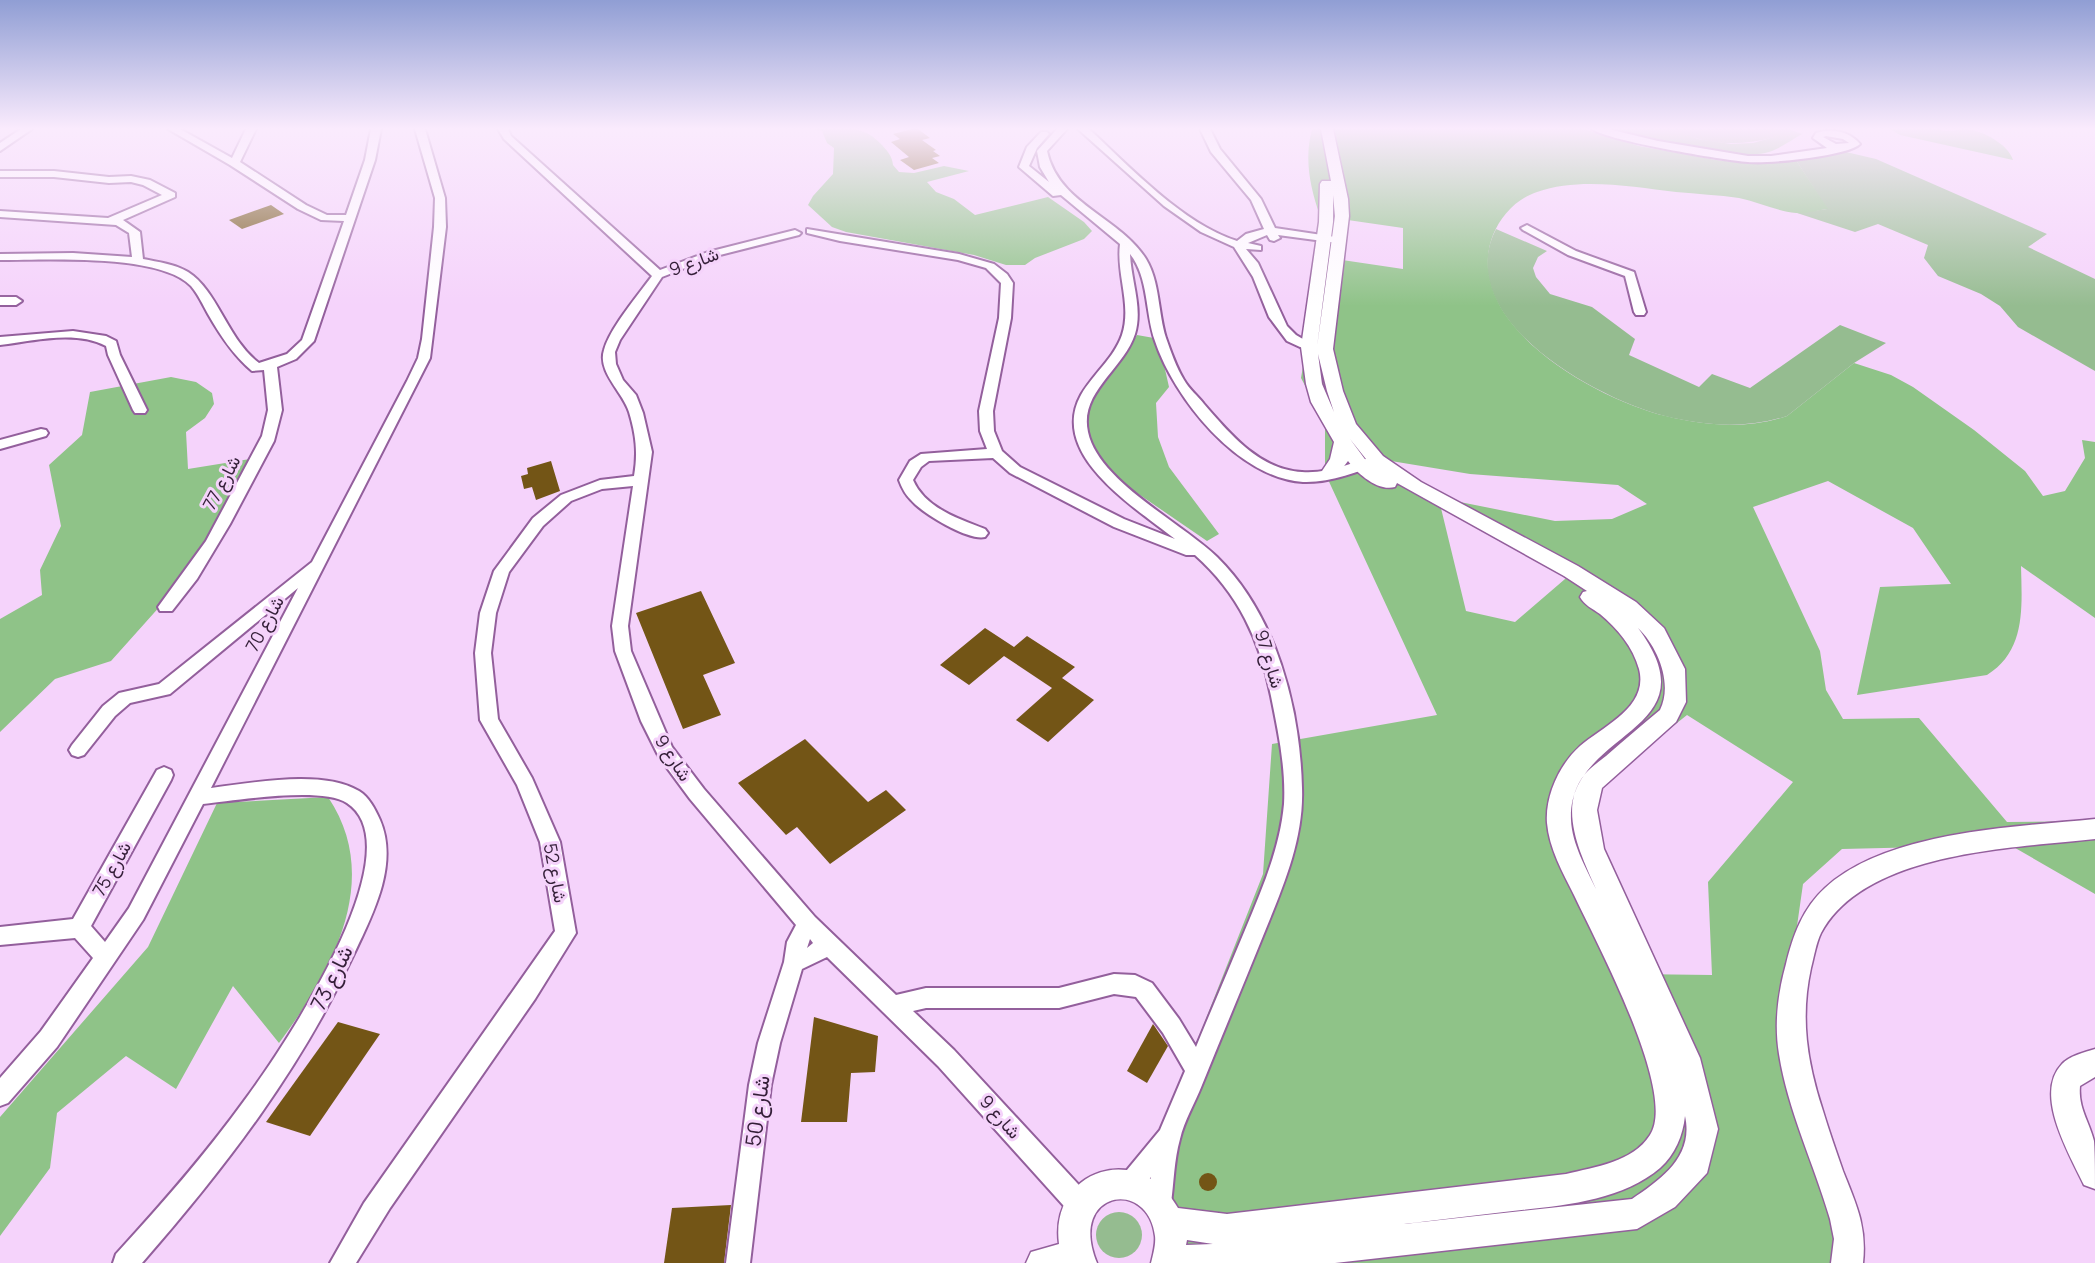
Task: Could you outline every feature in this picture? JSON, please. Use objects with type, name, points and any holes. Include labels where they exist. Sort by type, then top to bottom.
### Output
[{"type":"main road","points":[[1164,1213],[1227,1230],[1566,1189],[1612,1178],[1650,1157],[1661,1146],[1668,1133],[1671,1114],[1662,1062],[1568,855],[1558,817],[1563,790],[1575,767],[1642,708],[1651,695],[1652,679],[1647,658],[1620,620],[1601,603],[1402,493],[1343,442],[1320,402],[1314,384],[1320,241],[1326,222],[1327,188]]},
{"type":"main road","points":[[1320,241],[1342,216],[1339,188]]},
{"type":"main road","points":[[1042,1263],[1079,1259],[1074,1238],[1074,1222],[1081,1206],[1089,1195],[1113,1184],[1130,1184],[1139,1187],[1164,1213],[1172,1236],[1167,1263],[1241,1261],[1637,1214],[1664,1196],[1696,1162],[1703,1129],[1686,1058],[1595,858],[1586,832],[1585,803],[1587,791],[1593,782],[1662,723],[1675,702],[1674,669],[1663,644],[1657,633],[1629,607],[1571,571],[1369,463],[1348,425],[1317,348]]},
{"type":"main road","points":[[1329,474],[1339,460],[1343,442]]},
{"type":"main road","points":[[1651,695],[1675,702]]},
{"type":"main road","points":[[1847,1263],[1849,1237],[1845,1216],[1810,1116],[1791,1048],[1790,1002],[1803,946],[1811,925],[1846,884],[1885,865],[1937,848],[2095,829]]},
{"type":"main road","points":[[2095,1063],[2070,1075],[2064,1088],[2066,1110],[2095,1174]]},
{"type":"main road","points":[[1227,1230],[1241,1261]]},
{"type":"street","points":[[110,221],[171,195],[157,188]]},
{"type":"street","points":[[275,188],[325,218],[348,219]]},
{"type":"street","points":[[0,257],[95,257],[138,262],[177,271],[195,282],[212,315],[245,360],[257,368],[299,353],[308,341],[360,188]]},
{"type":"street","name":"شارع 70","points":[[0,1095],[49,1039],[136,914],[387,435],[424,358],[428,339],[440,227],[440,198],[437,188]]},
{"type":"street","points":[[563,188],[658,275]]},
{"type":"street","points":[[1052,188],[1126,246]]},
{"type":"street","points":[[1060,188],[1140,259],[1150,281],[1156,327],[1178,381],[1208,417],[1239,448],[1265,466],[1302,477],[1329,474],[1369,463]]},
{"type":"street","points":[[1152,188],[1184,215],[1218,237],[1260,246]]},
{"type":"street","points":[[1247,188],[1256,199],[1273,236]]},
{"type":"street","points":[[0,214],[110,221],[128,226],[134,232],[138,262]]},
{"type":"street","points":[[1527,228],[1572,253],[1630,274],[1640,312]]},
{"type":"street","name":"شارع 9","points":[[996,453],[987,430],[986,411],[1005,318],[1007,283],[1003,276],[990,266],[968,259],[803,234],[740,247],[690,261],[658,275],[621,328],[609,352],[612,373],[629,395],[636,413],[645,452],[620,626],[623,651],[665,752],[808,924],[946,1058],[1081,1206]]},
{"type":"street","points":[[1251,262],[1252,255],[1273,236]]},
{"type":"street","points":[[1244,241],[1273,236],[1320,241]]},
{"type":"street","points":[[1244,241],[1243,254],[1251,262],[1282,328],[1296,341],[1317,348]]},
{"type":"street","name":"شارع 97","points":[[1126,246],[1125,276],[1130,294],[1131,323],[1122,348],[1090,390],[1080,417],[1081,432],[1086,448],[1096,464],[1206,556],[1233,582],[1242,596],[1258,624],[1276,674],[1288,748],[1293,802],[1290,825],[1277,876],[1168,1138],[1130,1184]]},
{"type":"street","points":[[0,301],[16,301]]},
{"type":"street","points":[[0,341],[70,335],[102,338],[111,344],[140,410]]},
{"type":"street","name":"شارع 77","points":[[166,607],[186,585],[203,559],[233,507],[273,425],[274,385],[270,364]]},
{"type":"street","points":[[0,446],[41,433]]},
{"type":"street","points":[[980,533],[954,523],[919,501],[910,491],[906,480],[915,464],[926,457],[996,453],[1015,470],[1119,523],[1206,556]]},
{"type":"street","name":"شارع 52","points":[[342,1263],[376,1208],[493,1044],[566,933],[550,842],[525,783],[489,720],[483,653],[488,613],[502,571],[538,522],[566,498],[600,485],[641,480]]},
{"type":"street","points":[[78,750],[109,711],[124,698],[164,689],[320,561]]},
{"type":"street","name":"شارع 75","points":[[79,928],[164,775]]},
{"type":"street","name":"شارع 73","points":[[125,1263],[184,1196],[253,1108],[300,1040],[340,964],[369,899],[375,877],[376,849],[372,820],[355,797],[340,790],[310,787],[199,796]]},
{"type":"street","name":"شارع 50","points":[[738,1263],[760,1085],[769,1042],[794,962],[796,942],[808,924]]},
{"type":"street","points":[[0,936],[79,928],[106,958]]},
{"type":"street","points":[[794,962],[813,955],[828,944]]},
{"type":"street","points":[[892,1006],[926,998],[1059,998],[1114,984],[1129,984],[1144,990],[1152,1000],[1172,1026],[1197,1070]]},
{"type":"street","name":"شارع 97","points":[[1164,1213],[1168,1138]]},
{"type":"green space","points":[[820,188],[932,188],[936,192],[954,199],[975,215],[1048,197],[1084,222],[1092,231],[1084,239],[1035,258],[1025,265],[1006,265],[974,255],[846,232],[832,227],[808,205]]},
{"type":"green space","points":[[1312,188],[1551,188],[1522,199],[1500,221],[1493,235],[1488,268],[1496,299],[1515,327],[1541,353],[1572,375],[1638,407],[1666,416],[1726,425],[1757,423],[1787,416],[1854,363],[1891,375],[1913,387],[1974,430],[2025,471],[2043,496],[2065,491],[2085,458],[2082,440],[2095,442],[2095,618],[2021,566],[2021,612],[2015,641],[2009,654],[2000,665],[1987,675],[1857,695],[1880,587],[1951,584],[1913,528],[1828,481],[1753,507],[1820,651],[1826,690],[1843,719],[1919,718],[2007,822],[2095,821],[2095,894],[2010,845],[1842,849],[1803,884],[1791,968],[1813,1127],[1838,1263],[1177,1263],[1144,1176],[1263,874],[1272,744],[1437,715],[1325,473],[1325,423],[1301,378],[1322,257],[1403,269],[1403,228],[1320,216]],"holes":[[[1385,460],[1470,474],[1618,485],[1647,504],[1612,519],[1555,521],[1460,502],[1572,573],[1515,622],[1466,611],[1439,500]],[[1687,715],[1793,782],[1708,882],[1712,975],[1632,974],[1589,793]]]},
{"type":"green space","points":[[1641,188],[1814,188],[1828,209],[1796,213],[1739,198]]},
{"type":"green space","points":[[1814,188],[1942,188],[2047,234],[2028,247],[2095,279],[2095,371],[2018,327],[2000,306],[1981,294],[1938,276],[1924,258],[1928,245],[1878,224],[1855,232],[1797,213],[1827,209]]},
{"type":"green space","points":[[1496,229],[1547,251],[1538,257],[1533,268],[1536,277],[1550,294],[1592,307],[1635,339],[1629,355],[1699,387],[1712,374],[1750,388],[1840,325],[1886,343],[1854,363],[1787,416],[1757,423],[1726,425],[1665,416],[1636,407],[1570,373],[1538,350],[1511,323],[1493,294],[1487,262]]},
{"type":"green space","points":[[1137,335],[1154,338],[1162,356],[1169,387],[1156,403],[1158,437],[1169,467],[1219,534],[1207,541],[1121,482],[1100,460],[1089,435],[1087,419],[1093,399],[1122,360]]},
{"type":"green space","points":[[171,377],[196,382],[212,393],[214,404],[205,418],[186,432],[188,469],[250,459],[226,501],[208,543],[179,585],[111,661],[55,679],[0,732],[0,619],[42,595],[40,570],[61,526],[49,465],[82,435],[90,392]]},
{"type":"green space","points":[[328,797],[344,829],[351,861],[351,893],[344,925],[332,956],[316,987],[279,1043],[233,986],[176,1089],[126,1056],[57,1113],[50,1168],[0,1236],[0,1117],[148,947],[217,803]]},
{"type":"green space","points":[[1119,1212],[1135,1219],[1142,1235],[1135,1251],[1119,1258],[1103,1251],[1096,1235],[1103,1219]]},
{"type":"building","points":[[271,205],[284,214],[242,229],[229,220]]},
{"type":"building","points":[[551,461],[560,491],[536,500],[532,487],[524,489],[521,476],[528,474],[527,468]]},
{"type":"building","points":[[701,591],[735,663],[703,675],[721,715],[683,729],[636,613]]},
{"type":"building","points":[[985,628],[1014,647],[1027,636],[1075,667],[1062,678],[1094,700],[1048,742],[1016,720],[1052,688],[1004,656],[969,685],[940,665]]},
{"type":"building","points":[[805,739],[868,802],[886,790],[906,810],[830,864],[797,827],[786,835],[738,783]]},
{"type":"building","points":[[814,1017],[878,1036],[875,1072],[851,1073],[847,1122],[801,1122]]},
{"type":"building","points":[[338,1022],[380,1034],[310,1136],[266,1122]]},
{"type":"building","points":[[1153,1024],[1168,1046],[1147,1083],[1127,1071]]},
{"type":"building","points":[[1208,1173],[1214,1176],[1217,1182],[1214,1188],[1208,1191],[1202,1188],[1199,1182],[1202,1176]]},
{"type":"building","points":[[731,1205],[724,1263],[664,1263],[672,1208]]}]
